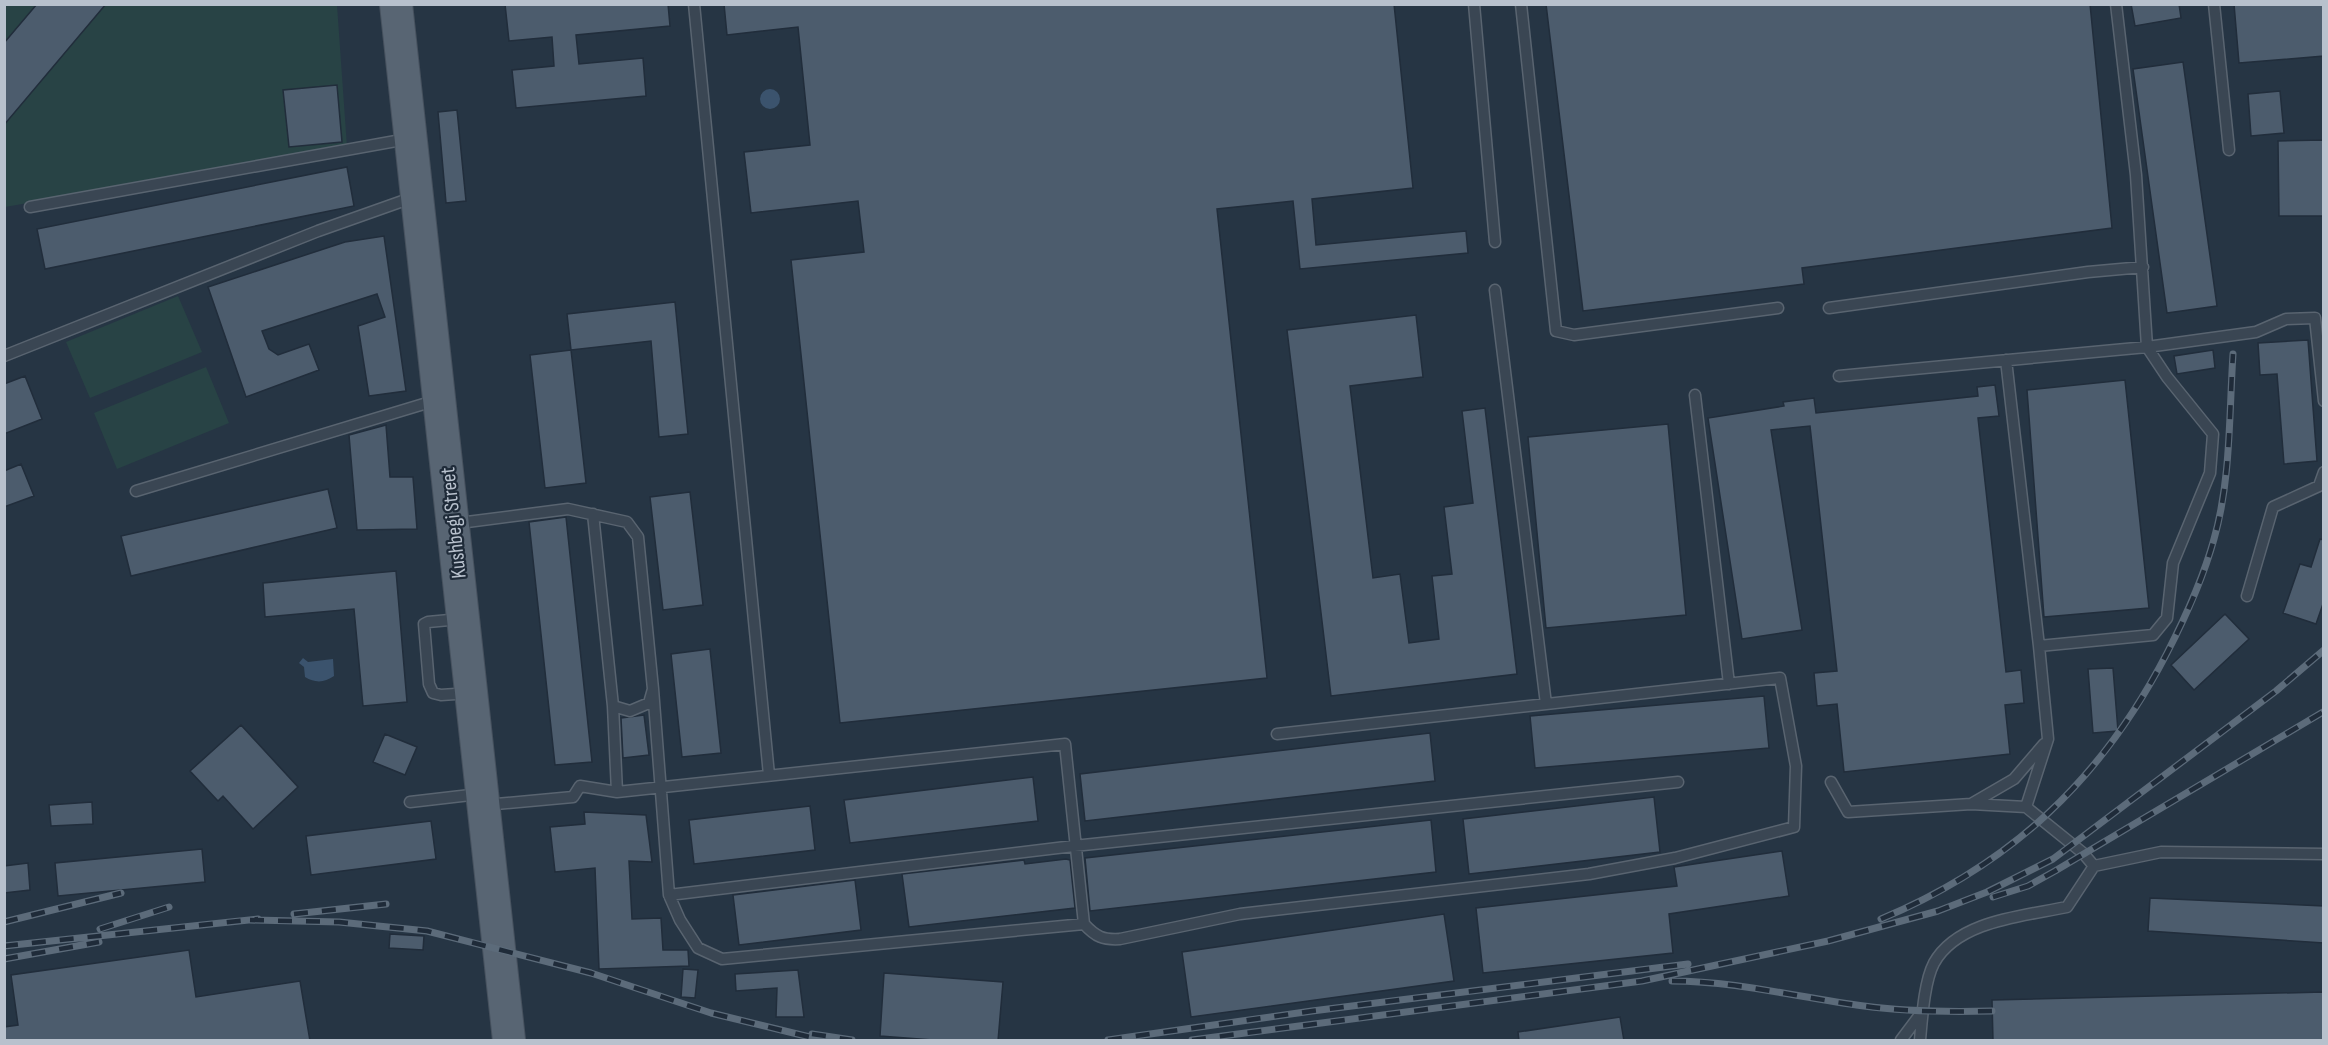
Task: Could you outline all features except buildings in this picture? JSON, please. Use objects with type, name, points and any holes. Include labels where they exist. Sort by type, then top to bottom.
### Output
[{"type":"main road","name":"Kushbegi Street","points":[[396,4],[417,196],[429,243],[467,522],[488,801],[510,1040]]},
{"type":"main road","name":"Kushbegi Street","points":[[410,4],[439,399],[471,693],[488,801]]},
{"type":"lane","points":[[694,4],[769,776]]},
{"type":"lane","points":[[1474,4],[1495,242]]},
{"type":"lane","points":[[1521,4],[1556,331],[1574,335],[1778,308]]},
{"type":"lane","points":[[2039,646],[2153,635],[2167,618],[2173,563],[2210,473],[2213,434],[2167,377],[2147,347],[2136,175],[2116,4]]},
{"type":"lane","points":[[2214,4],[2229,150]]},
{"type":"lane","points":[[30,207],[410,138]]},
{"type":"lane","points":[[4,356],[318,231],[417,196]]},
{"type":"lane","points":[[1829,308],[2088,272],[2143,267]]},
{"type":"lane","points":[[1495,290],[1546,704]]},
{"type":"lane","points":[[1839,376],[2147,347],[2256,332],[2286,319],[2315,318],[2324,401]]},
{"type":"lane","points":[[2006,360],[2048,740],[2026,807]]},
{"type":"lane","points":[[1695,395],[1729,684]]},
{"type":"lane","points":[[136,491],[439,399]]},
{"type":"lane","points":[[2247,596],[2273,507],[2319,486],[2324,472]]},
{"type":"lane","points":[[467,522],[568,509],[627,522],[638,537],[669,894],[680,920],[698,948],[722,958],[1084,924]]},
{"type":"lane","points":[[593,514],[613,706],[617,792]]},
{"type":"lane","points":[[463,618],[424,624],[429,684],[433,693],[441,695],[471,693]]},
{"type":"lane","points":[[410,802],[573,797],[580,786],[617,792],[1065,744],[1084,924],[1095,937],[1120,939],[1240,914],[1589,874],[1675,858],[1794,826],[1796,766],[1780,678],[1277,734]]},
{"type":"lane","points":[[613,706],[630,711],[642,708],[649,703],[653,689]]},
{"type":"lane","points":[[1971,804],[2014,779],[2048,740]]},
{"type":"lane","points":[[669,894],[1074,846],[1678,782]]},
{"type":"lane","points":[[1831,782],[1848,812],[1971,804],[2026,807],[2084,853],[2094,866]]},
{"type":"lane","points":[[1920,1041],[1922,1012],[1933,965],[1954,941],[1981,927],[2067,907],[2094,866],[2161,852],[2324,854]]},
{"type":"lane","points":[[1901,1041],[1922,1012]]},
{"type":"green space","points":[[5,5],[337,5],[347,147],[5,207]]},
{"type":"green space","points":[[178,296],[202,352],[90,398],[66,342]]},
{"type":"green space","points":[[206,367],[229,423],[117,469],[94,413]]},
{"type":"water","points":[[766,89],[774,89],[780,95],[780,103],[774,109],[766,109],[760,103],[760,95]]},
{"type":"water","points":[[303,658],[308,662],[333,659],[334,676],[319,681],[305,677],[304,667],[299,663]]},
{"type":"railway","points":[[1881,919],[1928,897],[1972,872],[2012,844],[2049,813],[2113,740],[2141,698],[2167,653],[2187,611],[2205,568],[2220,517],[2230,423],[2233,354]]},
{"type":"railway","points":[[1192,1040],[1642,981],[1828,941],[1938,911],[1987,892],[2053,859],[2276,691],[2324,650]]},
{"type":"railway","points":[[1993,897],[2028,886],[2055,871],[2323,712]]},
{"type":"railway","points":[[4,922],[121,893]]},
{"type":"railway","points":[[294,914],[386,904]]},
{"type":"railway","points":[[100,929],[169,907]]},
{"type":"railway","points":[[4,946],[258,919]]},
{"type":"railway","points":[[250,920],[339,922],[427,931],[591,973],[711,1013],[822,1040]]},
{"type":"railway","points":[[4,959],[99,942]]},
{"type":"railway","points":[[1108,1040],[1312,1011],[1688,964]]},
{"type":"railway","points":[[1672,981],[1744,987],[1880,1008],[1992,1011]]},
{"type":"railway","points":[[812,1034],[852,1040]]}]
